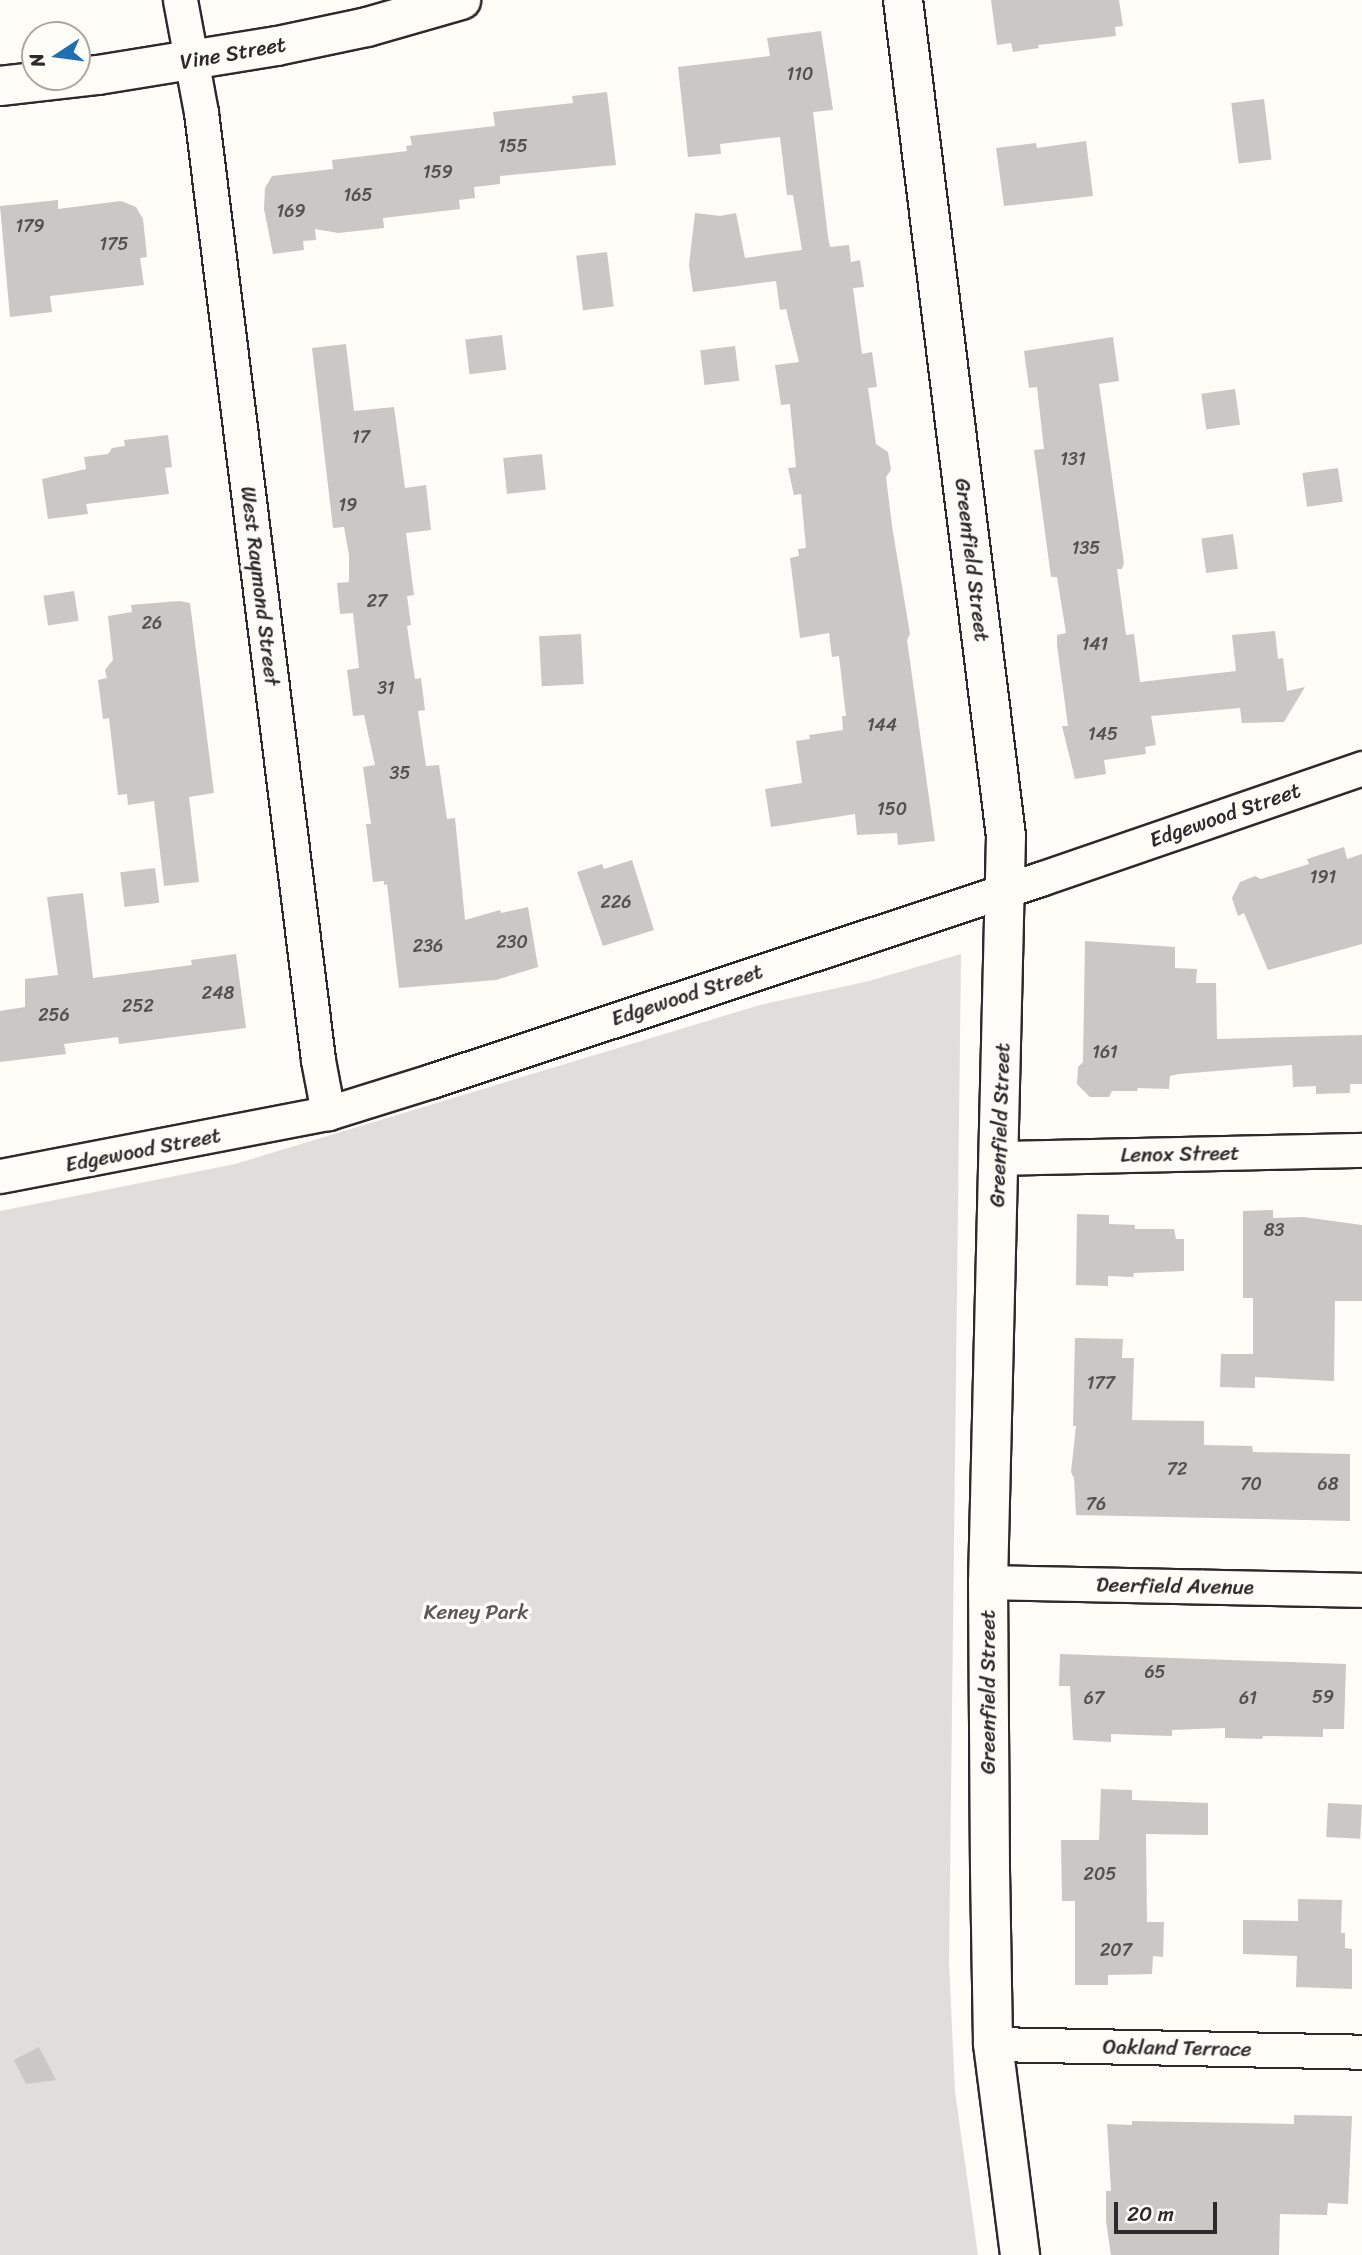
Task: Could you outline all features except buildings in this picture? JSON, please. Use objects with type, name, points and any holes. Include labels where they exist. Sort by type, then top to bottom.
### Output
[{"type":"street","name":"West Raymond Street","points":[[180,0],[201,112],[318,1060],[328,1113]]},
{"type":"street","name":"Vine Street","points":[[0,86],[98,75],[192,60],[367,27],[461,0]]},
{"type":"street","name":"Greenfield Street","points":[[902,0],[1006,836],[988,1582],[993,2044],[1020,2255]]},
{"type":"street","name":"Edgewood Street","points":[[0,1176],[328,1113],[1006,890],[1362,768]]},
{"type":"street","name":"Lenox Street","points":[[999,1158],[1362,1150]]},
{"type":"street","name":"Deerfield Avenue","points":[[988,1582],[1362,1590]]},
{"type":"street","name":"Oakland Terrace","points":[[993,2044],[1362,2052]]},
{"type":"green space","name":"Keney Park","points":[[961,954],[949,1962],[955,2092],[978,2255],[0,2255],[0,1211],[235,1164],[760,1005],[869,981]]}]
